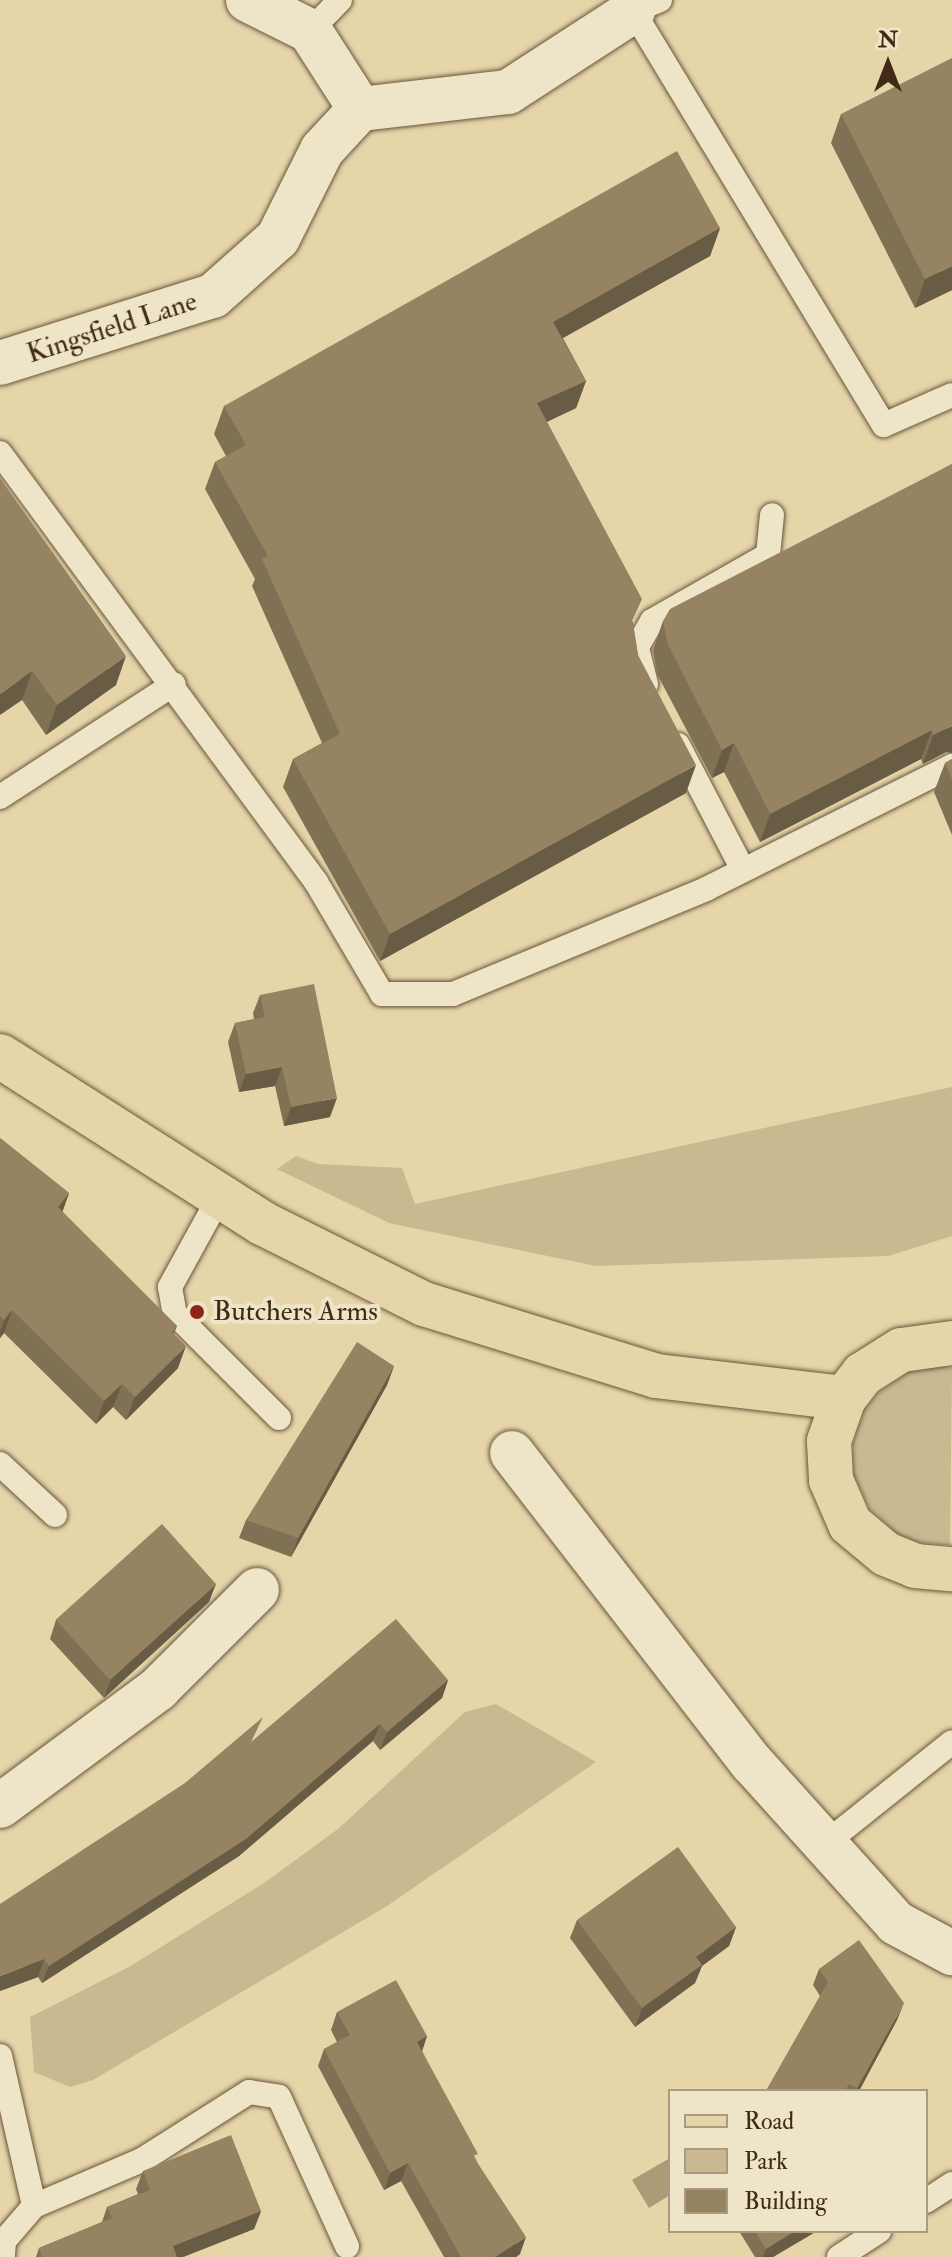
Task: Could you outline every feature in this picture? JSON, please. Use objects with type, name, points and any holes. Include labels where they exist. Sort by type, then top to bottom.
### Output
[{"type":"main road","points":[[0,1056],[262,1223],[424,1304],[595,1360],[656,1376],[844,1398]]},
{"type":"main road","points":[[952,1343],[901,1350],[863,1374],[844,1398],[829,1441],[831,1467],[850,1524],[886,1554],[915,1566],[952,1569]]},
{"type":"street","points":[[248,0],[310,31],[360,109],[508,92],[647,5]]},
{"type":"street","name":"Kingsfield Lane","points":[[0,363],[213,296],[278,238],[322,150],[360,109]]},
{"type":"street","points":[[512,1453],[752,1763],[896,1923],[952,1953]]},
{"type":"street","points":[[0,1806],[158,1689],[257,1590]]},
{"type":"lane","points":[[310,31],[340,0]]},
{"type":"lane","points":[[647,5],[884,425],[952,395]]},
{"type":"lane","points":[[0,453],[174,684],[316,882],[382,994],[453,994],[743,870],[952,766]]},
{"type":"lane","points":[[743,870],[643,679],[637,647],[652,621],[768,555],[772,515]]},
{"type":"lane","points":[[0,797],[174,684]]},
{"type":"lane","points":[[220,1196],[170,1287],[175,1314],[279,1418]]},
{"type":"lane","points":[[0,1464],[55,1515]]},
{"type":"lane","points":[[826,1843],[952,1742]]},
{"type":"lane","points":[[0,2056],[34,2206]]},
{"type":"lane","points":[[3,2257],[4,2241],[34,2206],[142,2160],[249,2092],[279,2097],[347,2246]]},
{"type":"lane","points":[[928,2200],[952,2184]]},
{"type":"lane","points":[[839,2257],[876,2233]]},
{"type":"green space","points":[[952,1087],[952,1236],[888,1256],[596,1266],[389,1223],[277,1169],[296,1156],[318,1164],[402,1168],[415,1204]]},
{"type":"green space","points":[[944,1366],[952,1368],[950,1545],[921,1543],[898,1535],[870,1509],[854,1475],[853,1444],[865,1409],[880,1392],[909,1372]]},
{"type":"green space","points":[[496,1704],[596,1762],[387,1906],[93,2080],[70,2087],[34,2072],[30,2017],[129,1967],[264,1883],[338,1829],[465,1712]]},
{"type":"shaded area","points":[[668,2159],[668,2196],[649,2208],[632,2180]]},
{"type":"building","points":[[952,58],[952,266],[925,279],[841,114]]},
{"type":"building","points":[[677,151],[720,228],[553,322],[586,381],[537,403],[642,599],[632,621],[638,655],[696,765],[390,934],[293,759],[340,734],[262,559],[268,556],[215,462],[246,445],[224,406]]},
{"type":"building","points":[[952,464],[952,726],[933,735],[932,730],[770,814],[734,743],[722,750],[668,645],[663,621],[670,609]]},
{"type":"building","points":[[0,478],[126,656],[57,705],[32,671],[0,694]]},
{"type":"building","points":[[952,759],[952,780],[945,763]]},
{"type":"building","points":[[314,984],[337,1098],[291,1107],[282,1067],[246,1074],[235,1023],[265,1017],[260,995]]},
{"type":"building","points":[[0,1138],[69,1193],[58,1207],[177,1326],[172,1332],[186,1346],[135,1397],[122,1384],[104,1401],[12,1310],[4,1320],[0,1316]]},
{"type":"building","points":[[357,1342],[394,1366],[298,1538],[246,1520]]},
{"type":"building","points":[[162,1524],[216,1584],[110,1680],[56,1620]]},
{"type":"building","points":[[396,1619],[448,1680],[387,1732],[380,1724],[246,1839],[49,1966],[44,1959],[0,1976],[0,1904],[185,1783],[263,1717],[251,1742]]},
{"type":"building","points":[[678,1847],[736,1927],[696,1957],[702,1965],[642,2008],[577,1920]]},
{"type":"building","points":[[859,1940],[904,2003],[857,2088],[849,2084],[846,2089],[767,2089],[828,1982],[819,1969]]},
{"type":"building","points":[[396,1980],[427,2036],[417,2042],[478,2154],[473,2156],[526,2237],[495,2257],[461,2257],[408,2163],[390,2173],[324,2049],[350,2035],[337,2012]]},
{"type":"building","points":[[231,2135],[261,2211],[173,2246],[177,2257],[42,2257],[39,2248],[112,2218],[107,2207],[150,2190],[143,2171]]},
{"type":"building","points":[[756,2233],[792,2233],[766,2249]]},
{"type":"place","name":"Butchers Arms","points":[[197,1312]]}]
